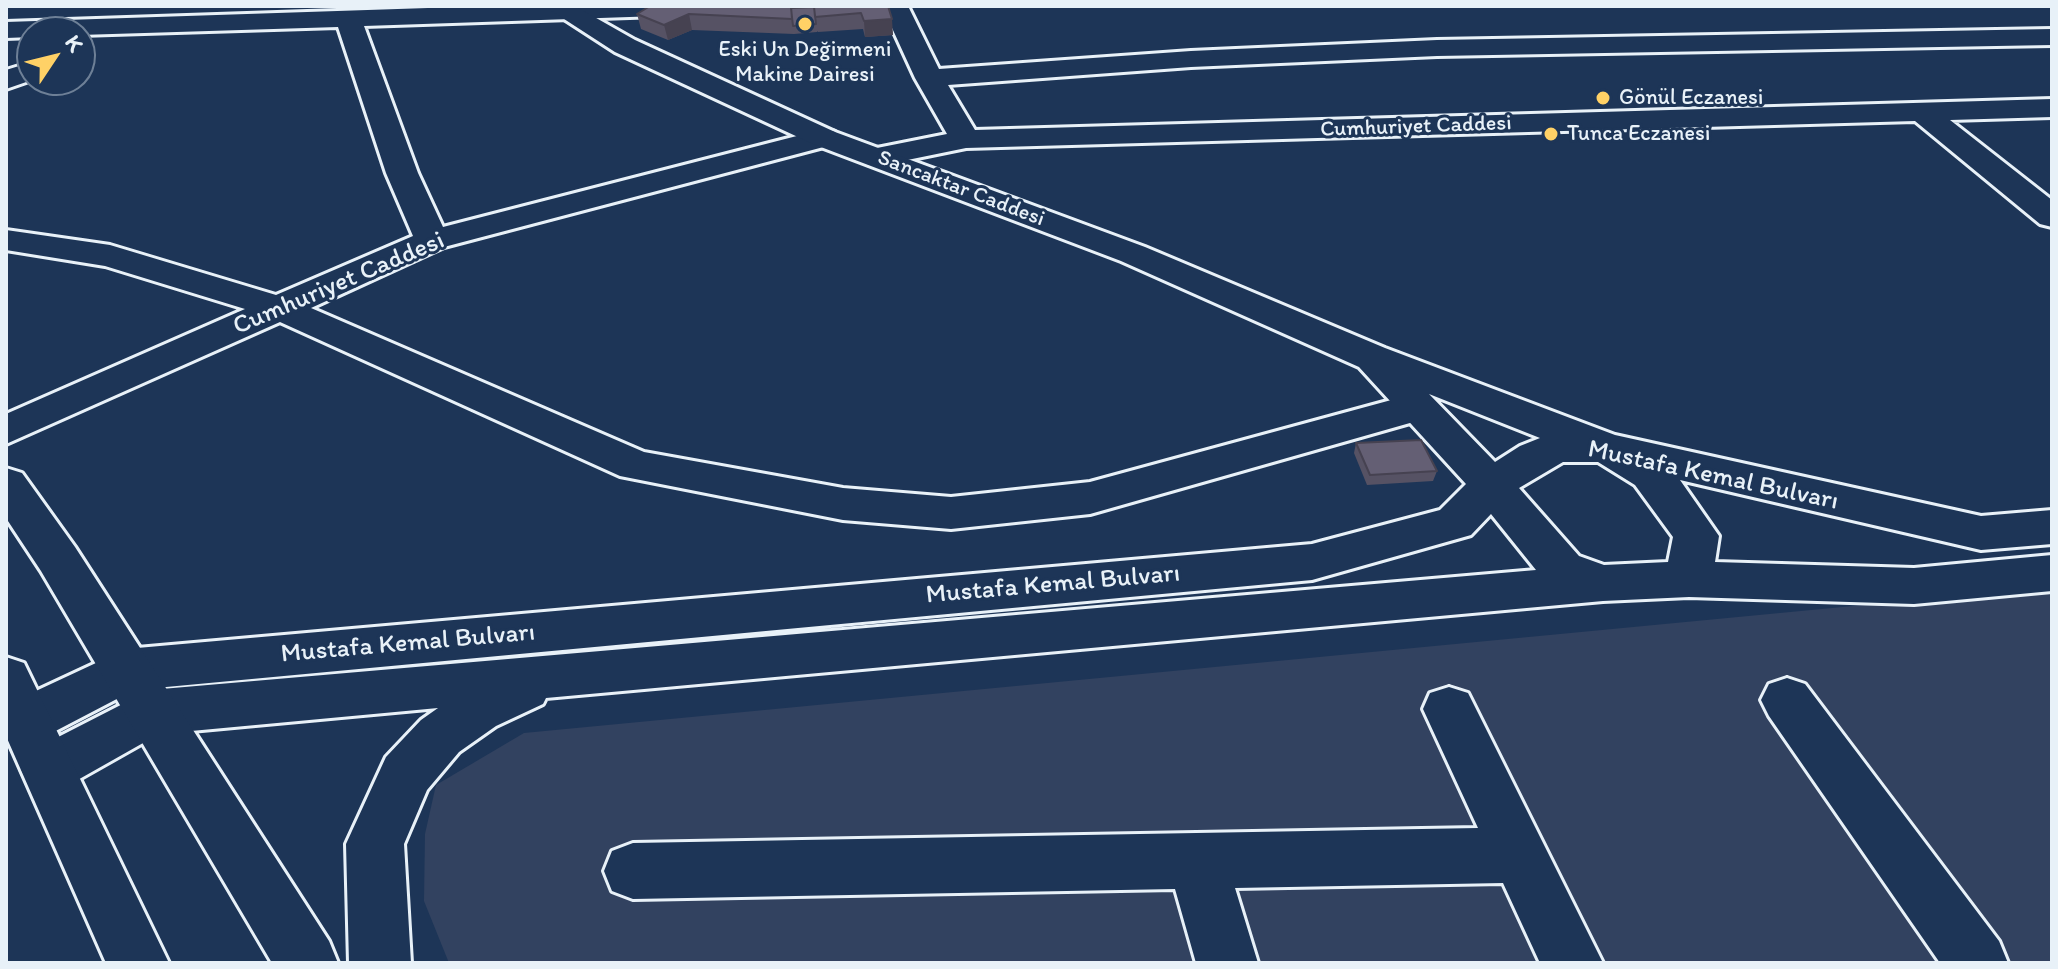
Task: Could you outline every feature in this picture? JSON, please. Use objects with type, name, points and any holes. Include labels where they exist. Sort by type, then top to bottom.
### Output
[{"type":"main road","points":[[6,30],[349,19],[561,8],[718,6]]},
{"type":"main road","points":[[895,6],[929,78],[966,139]]},
{"type":"main road","name":"Sancaktar Caddesi","points":[[561,8],[625,46],[824,138],[1133,254],[1371,357],[1606,448]]},
{"type":"main road","points":[[349,19],[402,173],[432,240]]},
{"type":"main road","points":[[96,46],[156,25]]},
{"type":"main road","points":[[929,78],[1191,59],[1437,48],[2052,37]]},
{"type":"main road","name":"Cumhuriyet Caddesi","points":[[878,157],[966,139],[2052,108]]},
{"type":"main road","points":[[1922,112],[2052,217]]},
{"type":"main road","name":"Cumhuriyet Caddesi","points":[[6,430],[432,240],[824,138]]},
{"type":"main road","points":[[6,240],[110,256],[279,308],[635,465],[859,506],[951,513],[1090,498],[1417,407]]},
{"type":"main road","points":[[1371,357],[1492,485],[1562,569],[1603,583]]},
{"type":"main road","name":"Mustafa Kemal Bulvarı","points":[[27,722],[138,691],[1312,562],[1455,523],[1492,485],[1535,456],[1559,447],[1606,448],[1981,533],[2052,527]]},
{"type":"main road","points":[[1606,448],[1650,474],[1696,536],[1689,579]]},
{"type":"main road","points":[[6,484],[307,963]]},
{"type":"main road","name":"Mustafa Kemal Bulvarı","points":[[138,691],[552,676],[1603,583],[1689,579],[1914,586],[2052,573]]},
{"type":"main road","points":[[380,963],[375,844],[406,774],[440,736],[477,710],[552,676]]},
{"type":"main road","points":[[1787,700],[1977,963]]},
{"type":"main road","points":[[1449,709],[1572,963]]},
{"type":"main road","points":[[27,722],[138,963]]},
{"type":"main road","points":[[633,871],[1519,855]]},
{"type":"main road","points":[[1197,861],[1227,963]]},
{"type":"shaded area","points":[[2052,587],[2052,963],[449,963],[424,901],[425,834],[436,785],[524,733]]},
{"type":"building","points":[[650,6],[791,6],[792,19],[689,14],[664,25],[637,14]]},
{"type":"building","points":[[814,6],[888,6],[892,19],[864,21],[861,13],[815,17]]},
{"type":"building","points":[[814,7],[816,24],[793,26],[791,8]]},
{"type":"building","points":[[1421,440],[1437,471],[1370,475],[1356,443]]},
{"type":"place","name":"Eski Un Değirmeni Makine Dairesi","points":[[805,24]]},
{"type":"place","name":"Gönül Eczanesi","points":[[1603,98]]},
{"type":"place","name":"Tunca Eczanesi","points":[[1551,134]]}]
